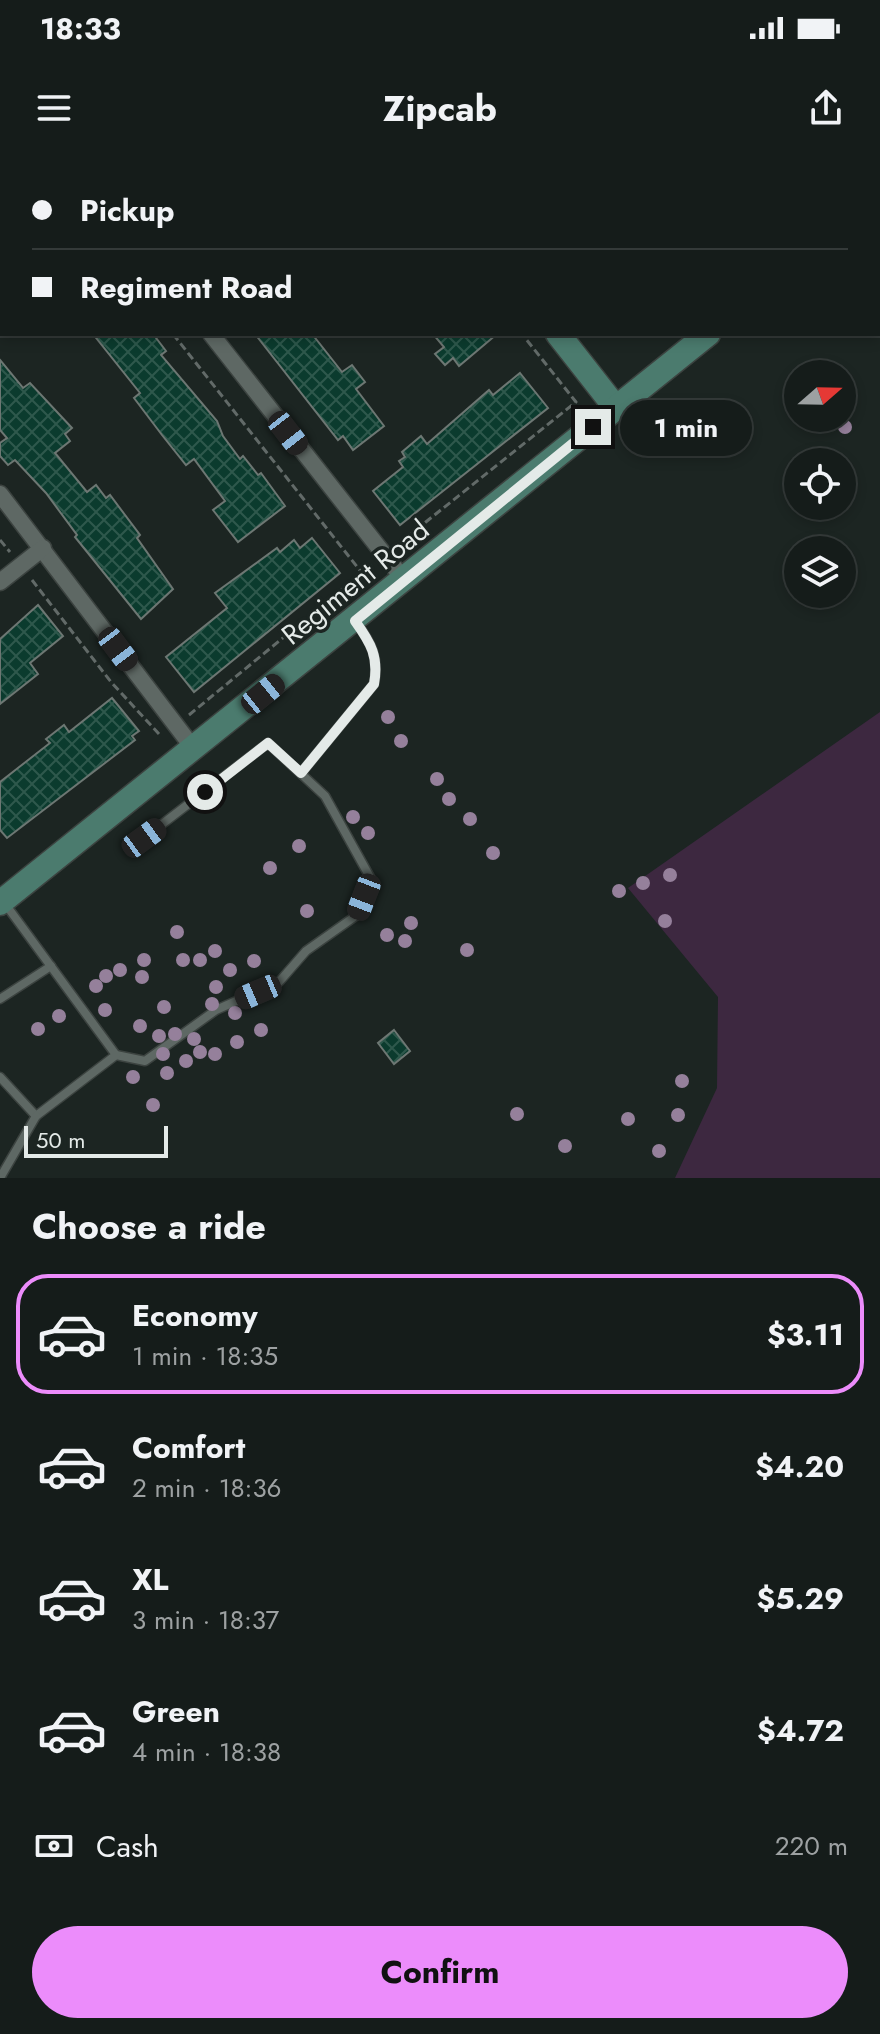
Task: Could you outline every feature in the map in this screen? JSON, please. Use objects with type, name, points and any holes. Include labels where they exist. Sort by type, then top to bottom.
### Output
[{"type":"street","points":[[213,336],[405,581]]},
{"type":"street","points":[[560,336],[616,408]]},
{"type":"street","name":"Regiment Road","points":[[1,902],[405,581],[706,336]]},
{"type":"street","points":[[0,494],[194,749]]},
{"type":"street","points":[[0,582],[43,548]]},
{"type":"lane","points":[[301,773],[374,684],[377,668],[373,646],[355,621]]},
{"type":"lane","points":[[1,902],[116,1055],[145,1061],[216,1010],[279,982],[306,951],[357,915],[371,879],[325,796],[268,743],[144,838]]},
{"type":"lane","points":[[0,999],[51,966]]},
{"type":"lane","points":[[0,1178],[36,1116],[116,1055]]},
{"type":"lane","points":[[0,1077],[36,1116]]},
{"type":"path","points":[[175,336],[362,573]]},
{"type":"path","points":[[386,554],[576,402],[524,336]]},
{"type":"path","points":[[0,540],[19,563]]},
{"type":"path","points":[[178,721],[199,708],[374,563]]},
{"type":"path","points":[[28,575],[157,734],[168,728]]},
{"type":"shaded area","points":[[880,712],[880,1178],[675,1178],[717,1088],[718,997],[628,888]]},
{"type":"building","points":[[95,336],[155,336],[166,351],[161,355],[217,421],[223,436],[240,459],[243,456],[258,475],[261,473],[285,506],[238,542],[213,510],[225,501],[194,459],[186,465],[162,435],[134,398],[140,393]]},
{"type":"building","points":[[257,336],[314,336],[342,372],[352,365],[365,382],[356,389],[384,426],[353,450],[343,436],[338,440]]},
{"type":"building","points":[[435,336],[495,336],[459,366],[453,358],[445,365],[435,354],[444,347]]},
{"type":"building","points":[[0,360],[23,388],[30,383],[72,428],[65,434],[70,441],[55,453],[87,492],[96,485],[106,498],[110,495],[140,535],[137,538],[173,589],[141,619],[75,537],[77,535],[46,493],[15,460],[8,465],[0,456],[0,443],[7,438],[0,430]]},
{"type":"building","points":[[520,373],[548,408],[400,525],[373,491],[403,467],[399,461],[405,457],[402,452],[421,436],[427,444],[489,390],[493,395]]},
{"type":"building","points":[[312,538],[340,573],[194,692],[166,657],[227,608],[215,593],[277,548],[280,552],[294,540],[300,548]]},
{"type":"building","points":[[38,605],[63,636],[30,663],[38,674],[0,704],[0,639]]},
{"type":"building","points":[[112,698],[139,731],[132,736],[135,740],[7,838],[0,830],[0,782],[50,743],[46,739],[64,725],[69,732]]},
{"type":"building","points":[[394,1030],[410,1051],[394,1064],[378,1043]]},
{"type":"route","points":[[205,792],[268,743],[301,773],[374,684],[377,668],[373,646],[355,621],[593,427]]}]
